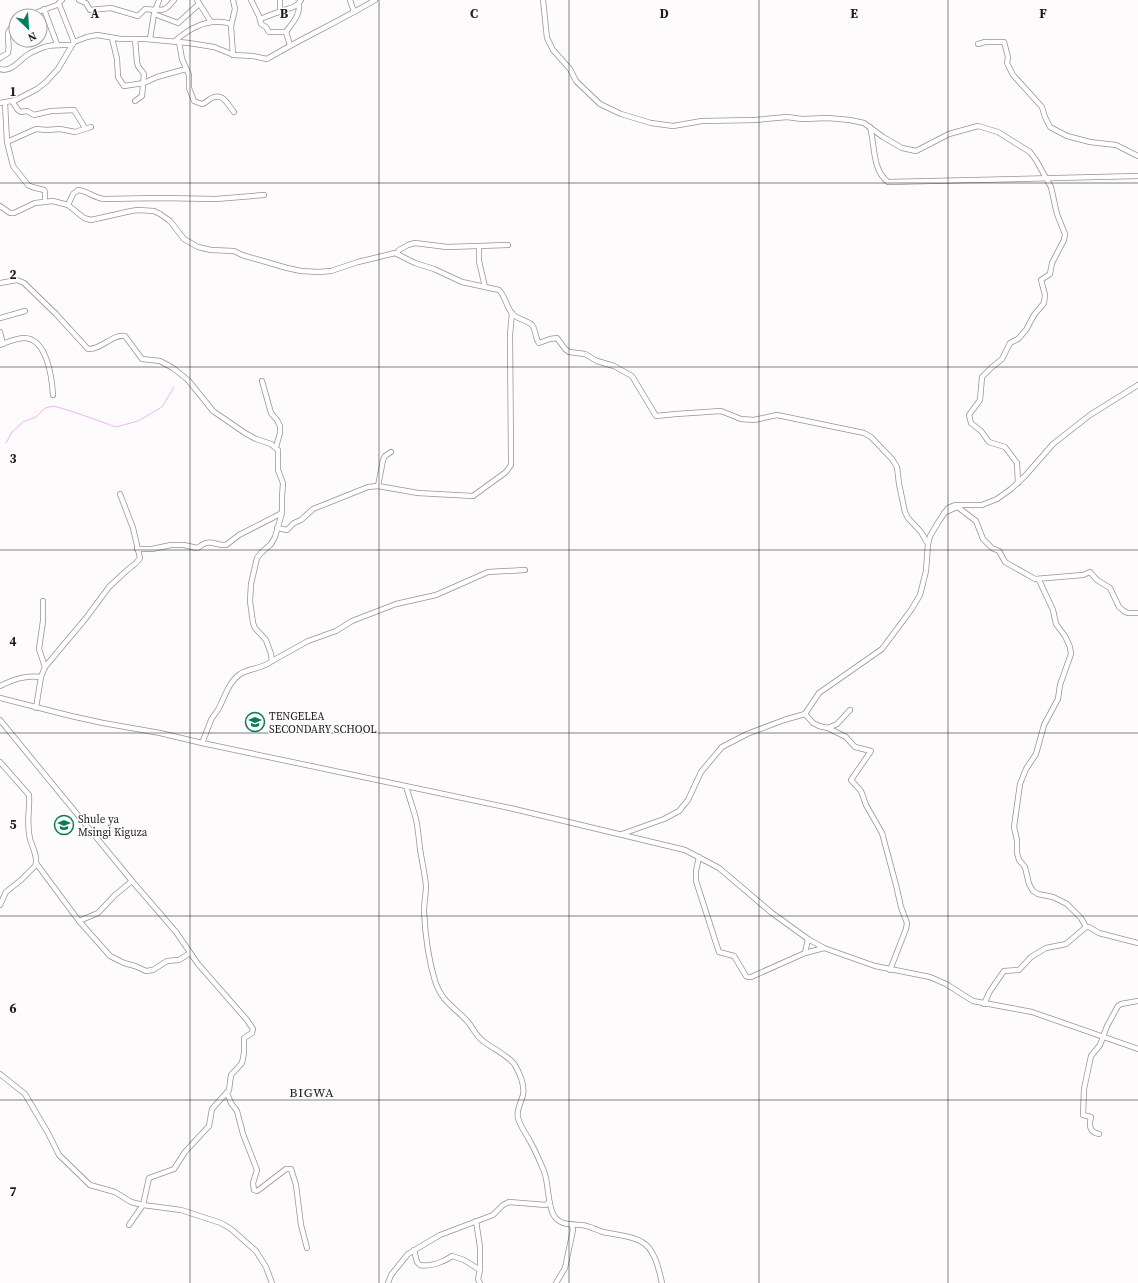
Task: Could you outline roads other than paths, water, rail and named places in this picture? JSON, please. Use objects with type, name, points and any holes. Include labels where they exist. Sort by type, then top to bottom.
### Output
[{"type":"street","points":[[79,0],[86,3],[90,10],[111,8],[138,16],[145,9],[154,11],[165,10],[174,0]]},
{"type":"street","points":[[150,39],[154,11],[159,0]]},
{"type":"street","points":[[233,0],[236,9],[231,34],[234,55]]},
{"type":"street","points":[[251,0],[261,24],[270,32],[286,32]]},
{"type":"street","points":[[280,0],[280,11]]},
{"type":"street","points":[[350,0],[354,12]]},
{"type":"street","points":[[45,201],[44,190],[28,185],[13,166],[7,142],[2,103],[12,101],[34,91],[46,82],[58,69],[73,44],[82,38],[94,36],[177,41],[214,47],[234,55],[253,56],[267,59],[290,45],[354,12],[373,0]]},
{"type":"street","points":[[543,0],[547,38],[553,50],[570,69],[576,80],[600,104],[621,114],[664,126],[678,126],[693,121],[702,120],[755,120],[787,117],[802,119],[817,118],[850,120],[864,123],[883,137],[902,148],[916,151],[955,132],[978,126],[998,132],[1027,149],[1035,157],[1051,187],[1065,235],[1052,263],[1050,274],[1041,280],[1045,295],[1044,303],[1034,315],[1026,330],[1018,339],[1010,343],[1002,360],[982,377],[980,400],[969,415],[971,423],[981,431],[990,442],[1005,447],[1010,451],[1017,463],[1018,483]]},
{"type":"street","points":[[46,8],[60,2],[73,44]]},
{"type":"street","points":[[154,11],[178,23],[198,2],[211,22]]},
{"type":"street","points":[[260,19],[280,11],[293,8],[300,2]]},
{"type":"street","points":[[286,32],[298,15],[300,10],[300,2]]},
{"type":"street","points":[[48,20],[57,44]]},
{"type":"street","points":[[177,41],[190,29],[211,22],[232,24]]},
{"type":"street","points":[[0,58],[8,53],[8,32]]},
{"type":"street","points":[[286,32],[290,45]]},
{"type":"street","points":[[112,38],[117,59],[119,80],[125,86],[144,83],[153,78],[186,69]]},
{"type":"street","points":[[135,39],[138,66],[144,72],[142,96],[135,101]]},
{"type":"street","points":[[177,41],[189,75],[189,88],[194,101],[202,104],[211,98],[220,96],[225,99],[234,112]]},
{"type":"street","points":[[978,44],[1004,42],[1008,57],[1007,64],[1013,75],[1042,107],[1050,127],[1073,138],[1090,142],[1116,145],[1138,156]]},
{"type":"street","points":[[0,69],[5,70],[11,68],[33,52],[45,47],[57,44],[73,44]]},
{"type":"street","points":[[12,101],[21,112],[27,111],[34,115],[51,111],[74,110],[85,128]]},
{"type":"street","points":[[7,142],[36,129],[60,129],[75,132],[91,127]]},
{"type":"street","points":[[870,127],[873,140],[873,152],[881,174],[888,182],[1138,176]]},
{"type":"street","points":[[68,205],[73,194],[78,190],[85,191],[97,199],[104,200],[160,198],[216,199],[264,195]]},
{"type":"street","points":[[0,206],[10,213],[14,213],[30,205],[45,201],[53,201],[68,205],[84,218],[91,220],[131,211],[154,211],[170,221],[182,237],[198,247],[211,250],[234,251],[287,268],[301,271],[331,271],[392,253],[397,253],[415,263],[434,269],[459,281],[485,288],[496,289],[501,292],[512,313],[518,318],[531,324],[538,343],[557,338],[564,349],[569,352],[585,354],[597,361],[614,366],[632,376],[656,416],[721,411],[741,419],[754,420],[777,415],[864,433],[871,437],[892,459],[897,467],[905,512],[908,518],[921,532],[928,544]]},
{"type":"street","points":[[397,253],[399,250],[415,243],[440,247],[508,245]]},
{"type":"street","points":[[479,247],[479,261],[485,288]]},
{"type":"street","points":[[0,283],[18,280],[24,283],[56,314],[88,349],[96,348],[119,336],[125,336],[142,359],[160,361],[173,368],[188,380],[216,413],[250,436],[276,448]]},
{"type":"street","points":[[0,318],[25,311]]},
{"type":"street","points":[[277,528],[287,530],[313,509],[368,487],[378,486],[408,493],[471,496],[476,495],[509,469],[512,458],[510,335],[512,313]]},
{"type":"street","points":[[0,332],[1,344],[25,338],[32,339],[38,344],[43,351],[51,375],[53,395]]},
{"type":"street","points":[[262,381],[271,413],[280,426],[280,433],[276,448],[278,455],[278,470],[283,483],[282,513],[275,537],[271,544],[257,558],[251,584],[250,614],[255,628],[266,640],[272,662]]},
{"type":"street","points":[[622,834],[664,819],[679,811],[688,800],[701,772],[722,748],[747,734],[784,720],[806,714],[819,693],[882,649],[918,600],[923,588],[930,536],[948,508],[953,506],[973,506],[992,502],[1018,483],[1053,444],[1090,414],[1138,385]]},
{"type":"street","points":[[378,486],[383,460],[385,456],[391,452]]},
{"type":"street","points":[[36,708],[45,667],[86,618],[109,587],[139,561],[140,558],[132,528],[120,494]]},
{"type":"street","points":[[944,513],[959,508],[976,521],[983,539],[992,548],[999,551],[1005,562],[1035,579],[1039,580],[1083,575],[1090,572],[1096,580],[1110,588],[1119,607],[1124,612],[1138,613]]},
{"type":"street","points":[[137,549],[152,549],[184,545],[197,548],[206,543],[212,542],[226,546],[239,535],[282,513]]},
{"type":"street","points":[[202,744],[211,720],[219,707],[224,694],[233,681],[243,673],[262,667],[308,641],[336,631],[352,621],[396,604],[436,594],[488,572],[525,570]]},
{"type":"street","points":[[1039,580],[1053,610],[1056,624],[1066,636],[1071,654],[1060,685],[1058,699],[1044,725],[1036,754],[1026,769],[1020,784],[1014,828],[1017,840],[1017,853],[1019,860],[1025,867],[1029,884],[1038,894],[1053,897],[1067,904],[1081,918],[1086,927],[1099,933],[1138,943]]},
{"type":"street","points":[[43,601],[43,621],[39,649],[45,667]]},
{"type":"street","points":[[0,686],[17,678],[33,676],[42,677]]},
{"type":"street","points":[[0,698],[36,708],[103,723],[160,733],[202,744],[510,808],[685,850],[719,868],[760,904],[808,939],[824,948],[857,961],[890,970],[921,974],[939,980],[971,1000],[984,1004],[1032,1012],[1138,1050]]},
{"type":"street","points":[[828,728],[837,724],[850,710]]},
{"type":"street","points":[[806,714],[816,724],[828,728],[847,738],[854,746],[871,751],[851,780],[861,791],[866,805],[882,833],[901,907],[907,923],[890,970]]},
{"type":"street","points":[[0,720],[132,881],[176,932],[190,953],[248,1020],[253,1029],[252,1033],[244,1038],[242,1063],[231,1075],[231,1087],[228,1092],[212,1109],[209,1126],[185,1152],[174,1169],[150,1178],[143,1205],[129,1225]]},
{"type":"street","points":[[0,762],[29,795],[27,818],[28,830],[36,863],[79,921],[110,956],[146,971],[153,970],[167,961],[179,960],[190,953]]},
{"type":"street","points":[[406,786],[418,828],[426,888],[424,911],[429,949],[432,968],[441,996],[466,1020],[478,1037],[508,1058],[515,1066],[521,1077],[524,1088],[518,1117],[521,1127],[532,1144],[544,1171],[549,1202],[556,1219],[560,1222],[585,1226],[642,1242],[648,1248],[654,1259],[659,1270],[662,1283]]},
{"type":"street","points":[[699,857],[696,871],[696,881],[719,952],[732,955],[736,958],[746,976],[751,977],[805,953],[824,948]]},
{"type":"street","points":[[0,905],[6,892],[21,880],[36,863]]},
{"type":"street","points":[[79,921],[98,913],[115,894],[132,881]]},
{"type":"street","points":[[984,1004],[990,991],[1004,971],[1019,970],[1031,957],[1046,948],[1066,944],[1086,927]]},
{"type":"street","points":[[805,953],[808,939]]},
{"type":"street","points":[[1099,1134],[1093,1133],[1089,1124],[1090,1117],[1083,1115],[1083,1103],[1092,1056],[1100,1045],[1107,1026],[1119,1005],[1138,1001]]},
{"type":"street","points":[[0,1074],[25,1094],[59,1155],[74,1171],[93,1186],[115,1192],[128,1201],[143,1205],[181,1210],[221,1223],[231,1229],[256,1251],[266,1267],[272,1283]]},
{"type":"street","points":[[228,1092],[231,1103],[237,1111],[243,1134],[257,1170],[253,1183],[254,1190],[257,1191],[265,1186],[286,1169],[291,1170],[297,1192],[301,1226],[307,1248]]},
{"type":"street","points":[[388,1283],[391,1275],[405,1257],[440,1235],[493,1215],[503,1205],[509,1202],[546,1205],[549,1202]]},
{"type":"street","points":[[476,1221],[479,1236],[480,1270],[478,1279],[480,1283]]},
{"type":"street","points":[[556,1283],[565,1268],[573,1230],[572,1225]]},
{"type":"street","points":[[414,1250],[417,1262],[420,1265],[436,1263],[452,1256],[464,1260],[480,1270]]},
{"type":"waterway","points":[[6,443],[12,432],[23,422],[36,417],[45,408],[54,406],[116,427],[138,421],[162,407],[174,387]]},
{"type":"place","name":"TENGELEA SECONDARY SCHOOL","points":[[255,722]]},
{"type":"place","name":"Shule ya Msingi Kiguza","points":[[64,825]]},
{"type":"district","name":"BIGWA","points":[[312,1092]]}]
